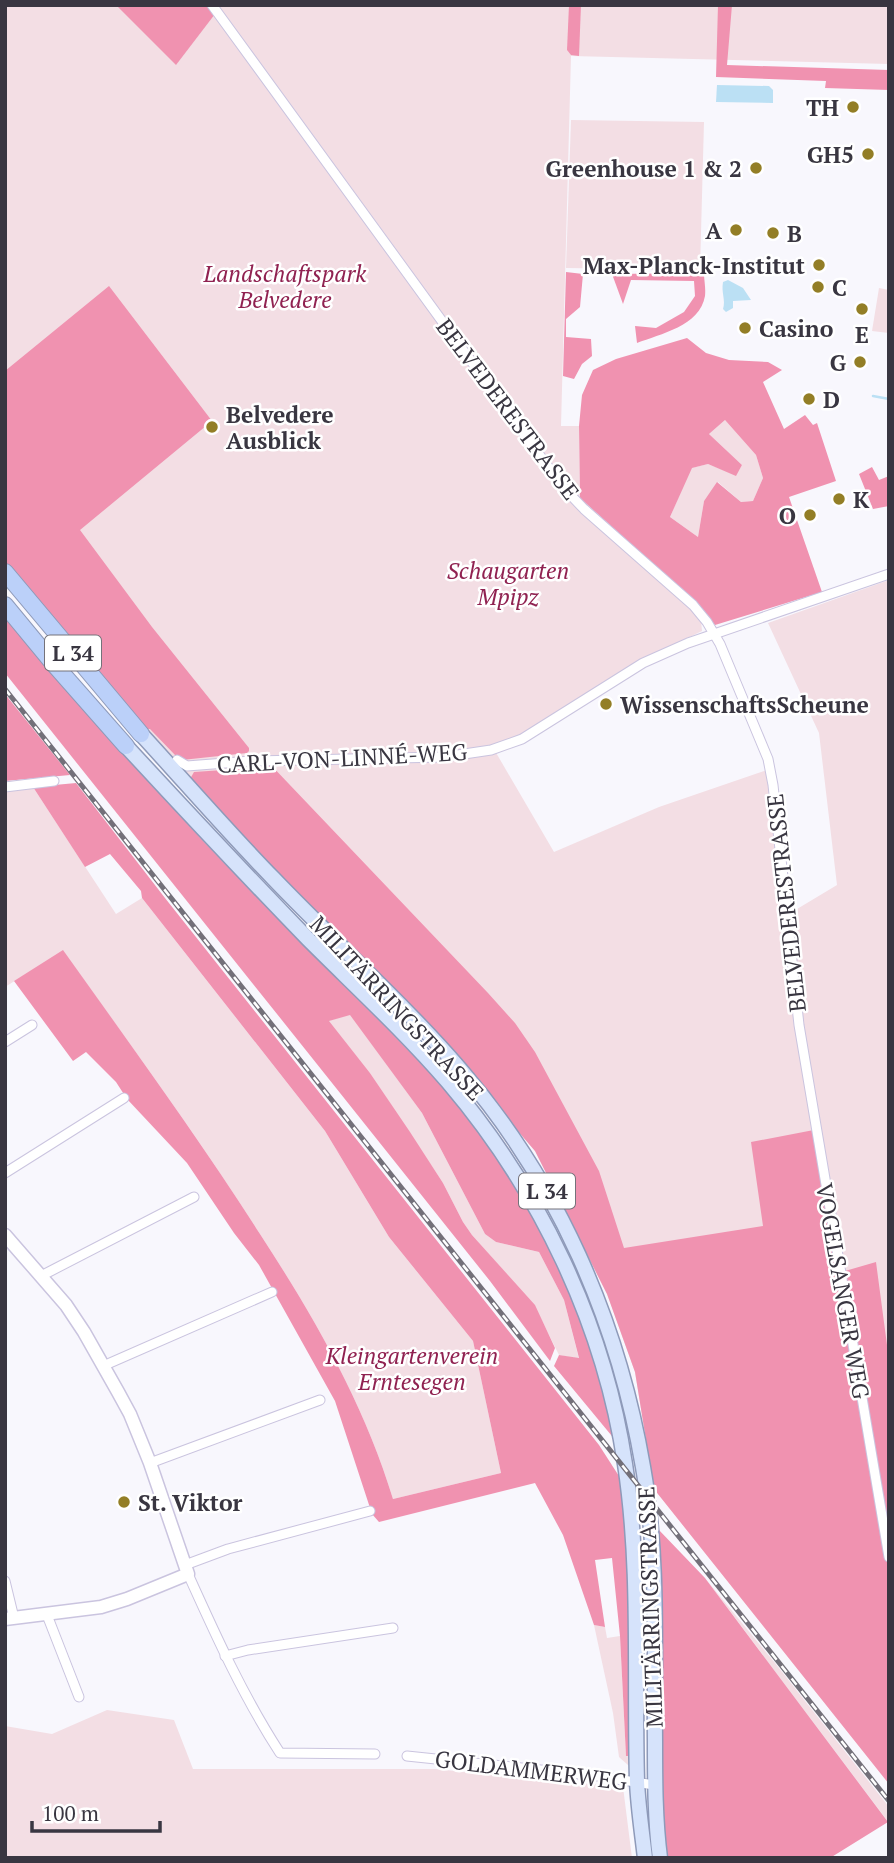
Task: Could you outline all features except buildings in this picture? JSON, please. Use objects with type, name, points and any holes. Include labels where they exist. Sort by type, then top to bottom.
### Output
[{"type":"highway","name":"MILITÄRRINGSTRASSE","points":[[5,572],[141,734]]},
{"type":"highway","name":"MILITÄRRINGSTRASSE","points":[[5,605],[51,662],[126,746]]},
{"type":"main road","name":"MILITÄRRINGSTRASSE","points":[[141,734],[272,877],[385,988],[462,1072],[523,1153],[554,1203],[580,1254],[615,1349],[644,1469],[651,1530],[654,1785],[660,1858]]},
{"type":"main road","name":"MILITÄRRINGSTRASSE","points":[[126,746],[260,890],[412,1042],[448,1083],[508,1162],[563,1259],[599,1354],[625,1465],[632,1535],[637,1650],[637,1783],[645,1858]]},
{"type":"street","name":"BELVEDERESTRASSE","points":[[212,5],[562,486],[584,509],[680,592],[715,634],[768,759],[799,1026]]},
{"type":"street","name":"CARL-VON-LINNÉ-WEG","points":[[177,760],[187,766],[251,761],[444,757],[491,750],[522,739],[643,663],[688,643],[889,574]]},
{"type":"street","points":[[5,787],[54,781]]},
{"type":"street","points":[[5,1042],[32,1025]]},
{"type":"street","name":"VOGELSANGER WEG","points":[[799,1026],[889,1557]]},
{"type":"street","points":[[5,1173],[124,1098]]},
{"type":"street","points":[[41,1276],[194,1196]]},
{"type":"street","points":[[5,1235],[66,1306],[130,1415],[187,1569],[225,1656],[246,1699],[280,1753],[375,1754]]},
{"type":"street","points":[[103,1366],[272,1292]]},
{"type":"street","points":[[150,1463],[320,1400]]},
{"type":"street","points":[[5,1581],[10,1619],[102,1607],[127,1599],[228,1549],[370,1510]]},
{"type":"street","points":[[47,1615],[79,1697]]},
{"type":"street","points":[[225,1656],[248,1650],[393,1629]]},
{"type":"street","name":"GOLDAMMERWEG","points":[[407,1756],[598,1776],[654,1785]]},
{"type":"green space","name":"Landschaftspark Belvedere","points":[[5,5],[889,5],[889,64],[571,56],[561,426],[579,426],[580,498],[689,596],[701,620],[702,631],[636,663],[495,751],[554,852],[659,807],[767,770],[782,918],[837,885],[819,733],[768,623],[889,580],[889,1784],[654,1489],[635,1372],[607,1294],[535,1151],[423,1020],[314,911],[143,729],[5,568]]},
{"type":"green space","points":[[571,120],[704,122],[700,270],[566,268]]},
{"type":"green space","points":[[879,288],[889,290],[889,333],[872,331]]},
{"type":"green space","points":[[725,420],[756,455],[763,478],[753,501],[741,502],[718,482],[704,501],[698,537],[670,517],[691,468],[708,464],[736,475],[742,465],[709,434]]},
{"type":"green space","name":"Kleingartenverein Erntesegen","points":[[33,787],[116,914],[142,898],[325,1131],[389,1237],[473,1341],[501,1473],[393,1499],[368,1429],[336,1362],[299,1297],[212,1162],[63,951],[5,987],[5,791]]},
{"type":"green space","points":[[350,1014],[422,1113],[485,1234],[496,1242],[539,1252],[564,1300],[579,1359],[559,1355],[534,1305],[472,1235],[443,1183],[370,1073],[328,1021]]},
{"type":"green space","points":[[705,1578],[889,1807],[889,1823]]},
{"type":"green space","points":[[594,1625],[605,1627],[607,1638],[620,1636],[626,1756],[631,1756],[632,1763],[628,1765],[619,1757],[613,1713]]},
{"type":"green space","points":[[107,1710],[174,1720],[193,1769],[435,1769],[623,1787],[632,1858],[5,1858],[5,1726],[52,1734]]},
{"type":"shaded area","points":[[116,5],[208,5],[215,14],[176,65]]},
{"type":"shaded area","points":[[569,5],[581,5],[579,56],[571,55],[567,50]]},
{"type":"shaded area","points":[[718,5],[732,5],[727,65],[889,70],[889,90],[825,88],[826,81],[716,77]]},
{"type":"shaded area","points":[[566,272],[583,274],[580,307],[566,319],[566,337],[591,339],[592,356],[582,364],[574,379],[563,376]]},
{"type":"shaded area","points":[[704,273],[705,296],[695,315],[678,327],[637,343],[635,326],[656,328],[684,312],[695,296],[694,281],[631,280],[623,304],[612,274]]},
{"type":"shaded area","points":[[109,286],[212,421],[80,530],[152,627],[249,748],[247,753],[182,760],[175,755],[150,729],[143,729],[5,568],[5,371]]},
{"type":"shaded area","points":[[687,338],[706,353],[729,360],[768,362],[782,370],[763,382],[784,429],[805,415],[813,425],[817,423],[836,481],[789,497],[822,592],[715,625],[689,596],[580,498],[579,426],[582,395],[593,370],[616,359]],"holes":[[[725,420],[756,455],[763,478],[753,501],[741,502],[717,482],[704,501],[698,537],[670,517],[692,468],[708,464],[736,476],[742,465],[709,434]]]},
{"type":"shaded area","points":[[872,467],[879,480],[889,476],[889,506],[873,509],[859,474]]},
{"type":"shaded area","points":[[5,616],[197,835],[419,1061],[474,1125],[522,1195],[568,1286],[594,1355],[616,1441],[554,1366],[559,1355],[579,1358],[564,1300],[539,1252],[496,1242],[485,1234],[422,1113],[350,1015],[329,1021],[370,1073],[410,1132],[472,1235],[535,1305],[555,1348],[550,1361],[490,1281],[5,673]]},
{"type":"shaded area","points":[[5,694],[70,775],[5,781]]},
{"type":"shaded area","points":[[269,763],[515,1023],[535,1052],[599,1171],[624,1248],[763,1226],[751,1142],[819,1129],[845,1271],[876,1262],[889,1360],[889,1784],[654,1489],[635,1372],[607,1294],[535,1151],[423,1020],[314,911],[190,779],[194,772],[266,767]]},
{"type":"shaded area","points":[[76,783],[599,1445],[626,1487],[631,1756],[626,1756],[620,1636],[612,1558],[595,1560],[605,1627],[594,1625],[563,1535],[535,1483],[379,1522],[372,1514],[335,1401],[259,1265],[187,1163],[86,1052],[73,1061],[14,981],[63,950],[212,1162],[299,1297],[336,1362],[368,1429],[393,1499],[501,1473],[473,1341],[389,1237],[325,1131],[142,898],[141,891],[110,854],[85,867],[33,787]]},
{"type":"shaded area","points":[[658,1529],[705,1578],[888,1822],[830,1858],[667,1858],[663,1817]]},
{"type":"water","points":[[717,85],[769,86],[773,90],[773,103],[716,102]]},
{"type":"water","points":[[728,280],[743,288],[751,300],[733,301],[733,308],[726,312],[723,309],[723,282]]},
{"type":"waterway","points":[[873,396],[889,399]]},
{"type":"railway","points":[[5,689],[889,1801]]},
{"type":"place","name":"TH","points":[[853,107]]},
{"type":"place","name":"GH5","points":[[868,154]]},
{"type":"place","name":"Greenhouse 1 & 2","points":[[756,168]]},
{"type":"place","name":"A","points":[[736,230]]},
{"type":"place","name":"B","points":[[773,233]]},
{"type":"place","name":"Max-Planck-Institut","points":[[819,265]]},
{"type":"place","name":"C","points":[[818,287]]},
{"type":"place","name":"E","points":[[862,309]]},
{"type":"place","name":"Casino","points":[[745,328]]},
{"type":"place","name":"G","points":[[860,362]]},
{"type":"place","name":"D","points":[[809,399]]},
{"type":"place","name":"Belvedere Ausblick","points":[[212,427]]},
{"type":"place","name":"K","points":[[839,499]]},
{"type":"place","name":"O","points":[[810,515]]},
{"type":"place","name":"WissenschaftsScheune","points":[[606,704]]},
{"type":"place","name":"St. Viktor","points":[[124,1502]]},
{"type":"park label","name":"Schaugarten Mpipz","points":[[508,583]]}]
